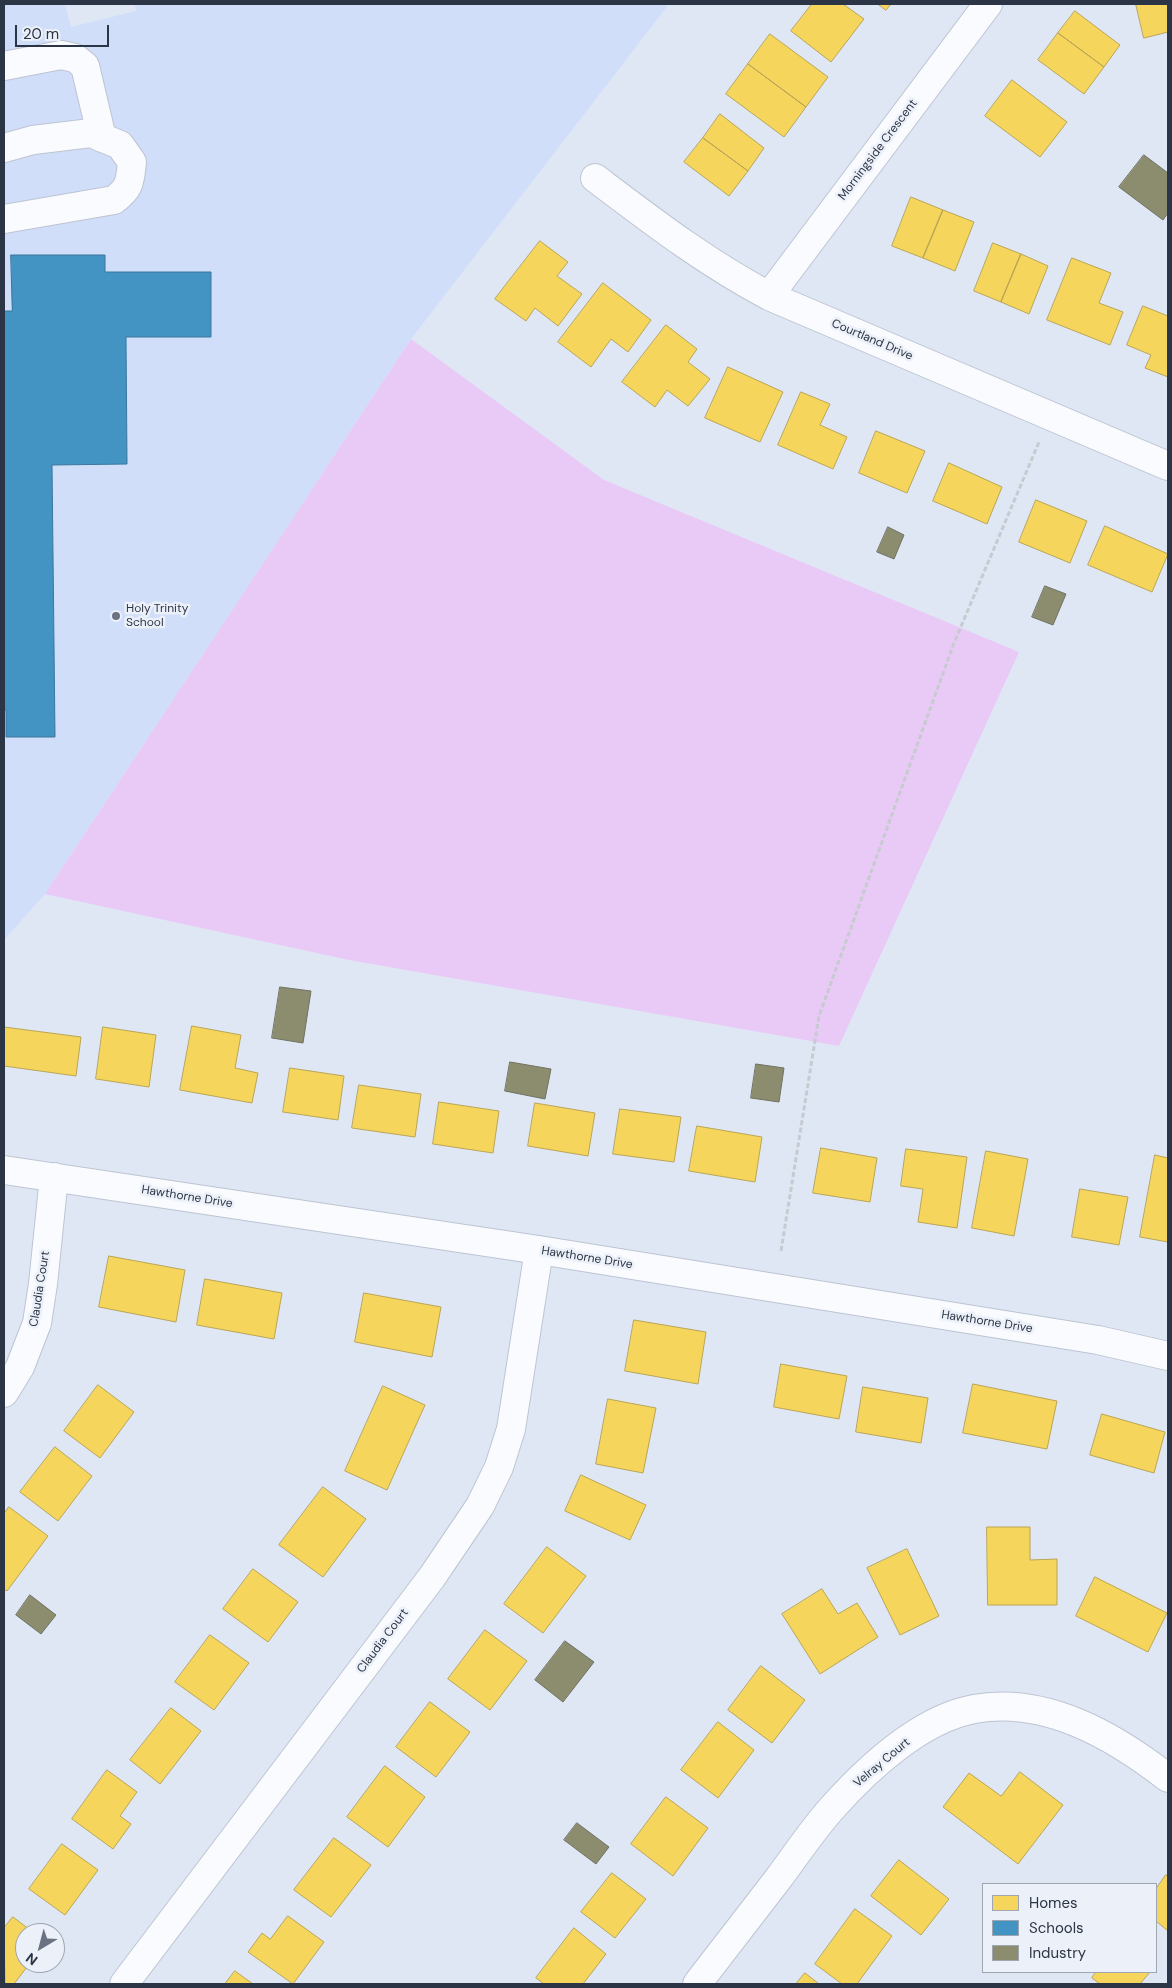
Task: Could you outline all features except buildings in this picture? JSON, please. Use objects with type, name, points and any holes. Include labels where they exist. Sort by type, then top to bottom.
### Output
[{"type":"street","name":"Morningside Crescent","points":[[769,296],[988,4]]},
{"type":"street","points":[[4,66],[62,55],[75,58],[84,66],[102,138]]},
{"type":"street","points":[[4,148],[33,140],[91,133],[120,145],[132,162],[130,180],[126,190],[114,200],[4,219]]},
{"type":"street","name":"Courtland Drive","points":[[595,178],[689,248],[728,274],[769,296],[1168,466]]},
{"type":"street","name":"Hawthorne Drive","points":[[4,1170],[539,1250],[1098,1340],[1168,1356]]},
{"type":"street","name":"Claudia Court","points":[[4,1393],[20,1367],[37,1323],[54,1177]]},
{"type":"street","name":"Claudia Court","points":[[124,1984],[432,1578],[480,1506],[499,1468],[511,1429],[539,1250]]},
{"type":"street","name":"Velray Court","points":[[697,1984],[832,1808],[866,1774],[903,1743],[940,1720],[974,1709],[1005,1707],[1042,1711],[1085,1725],[1135,1752],[1168,1778]]},
{"type":"path","points":[[781,1251],[819,1016],[954,643],[1050,416]]},
{"type":"shaded area","name":"Holy Trinity School","points":[[4,4],[65,4],[71,27],[136,11],[135,4],[669,4],[411,339],[45,894],[4,940]]},
{"type":"shaded area","points":[[411,339],[604,480],[1019,652],[839,1046],[349,960],[45,894]]},
{"type":"place","name":"Holy Trinity School","points":[[116,616]]}]
